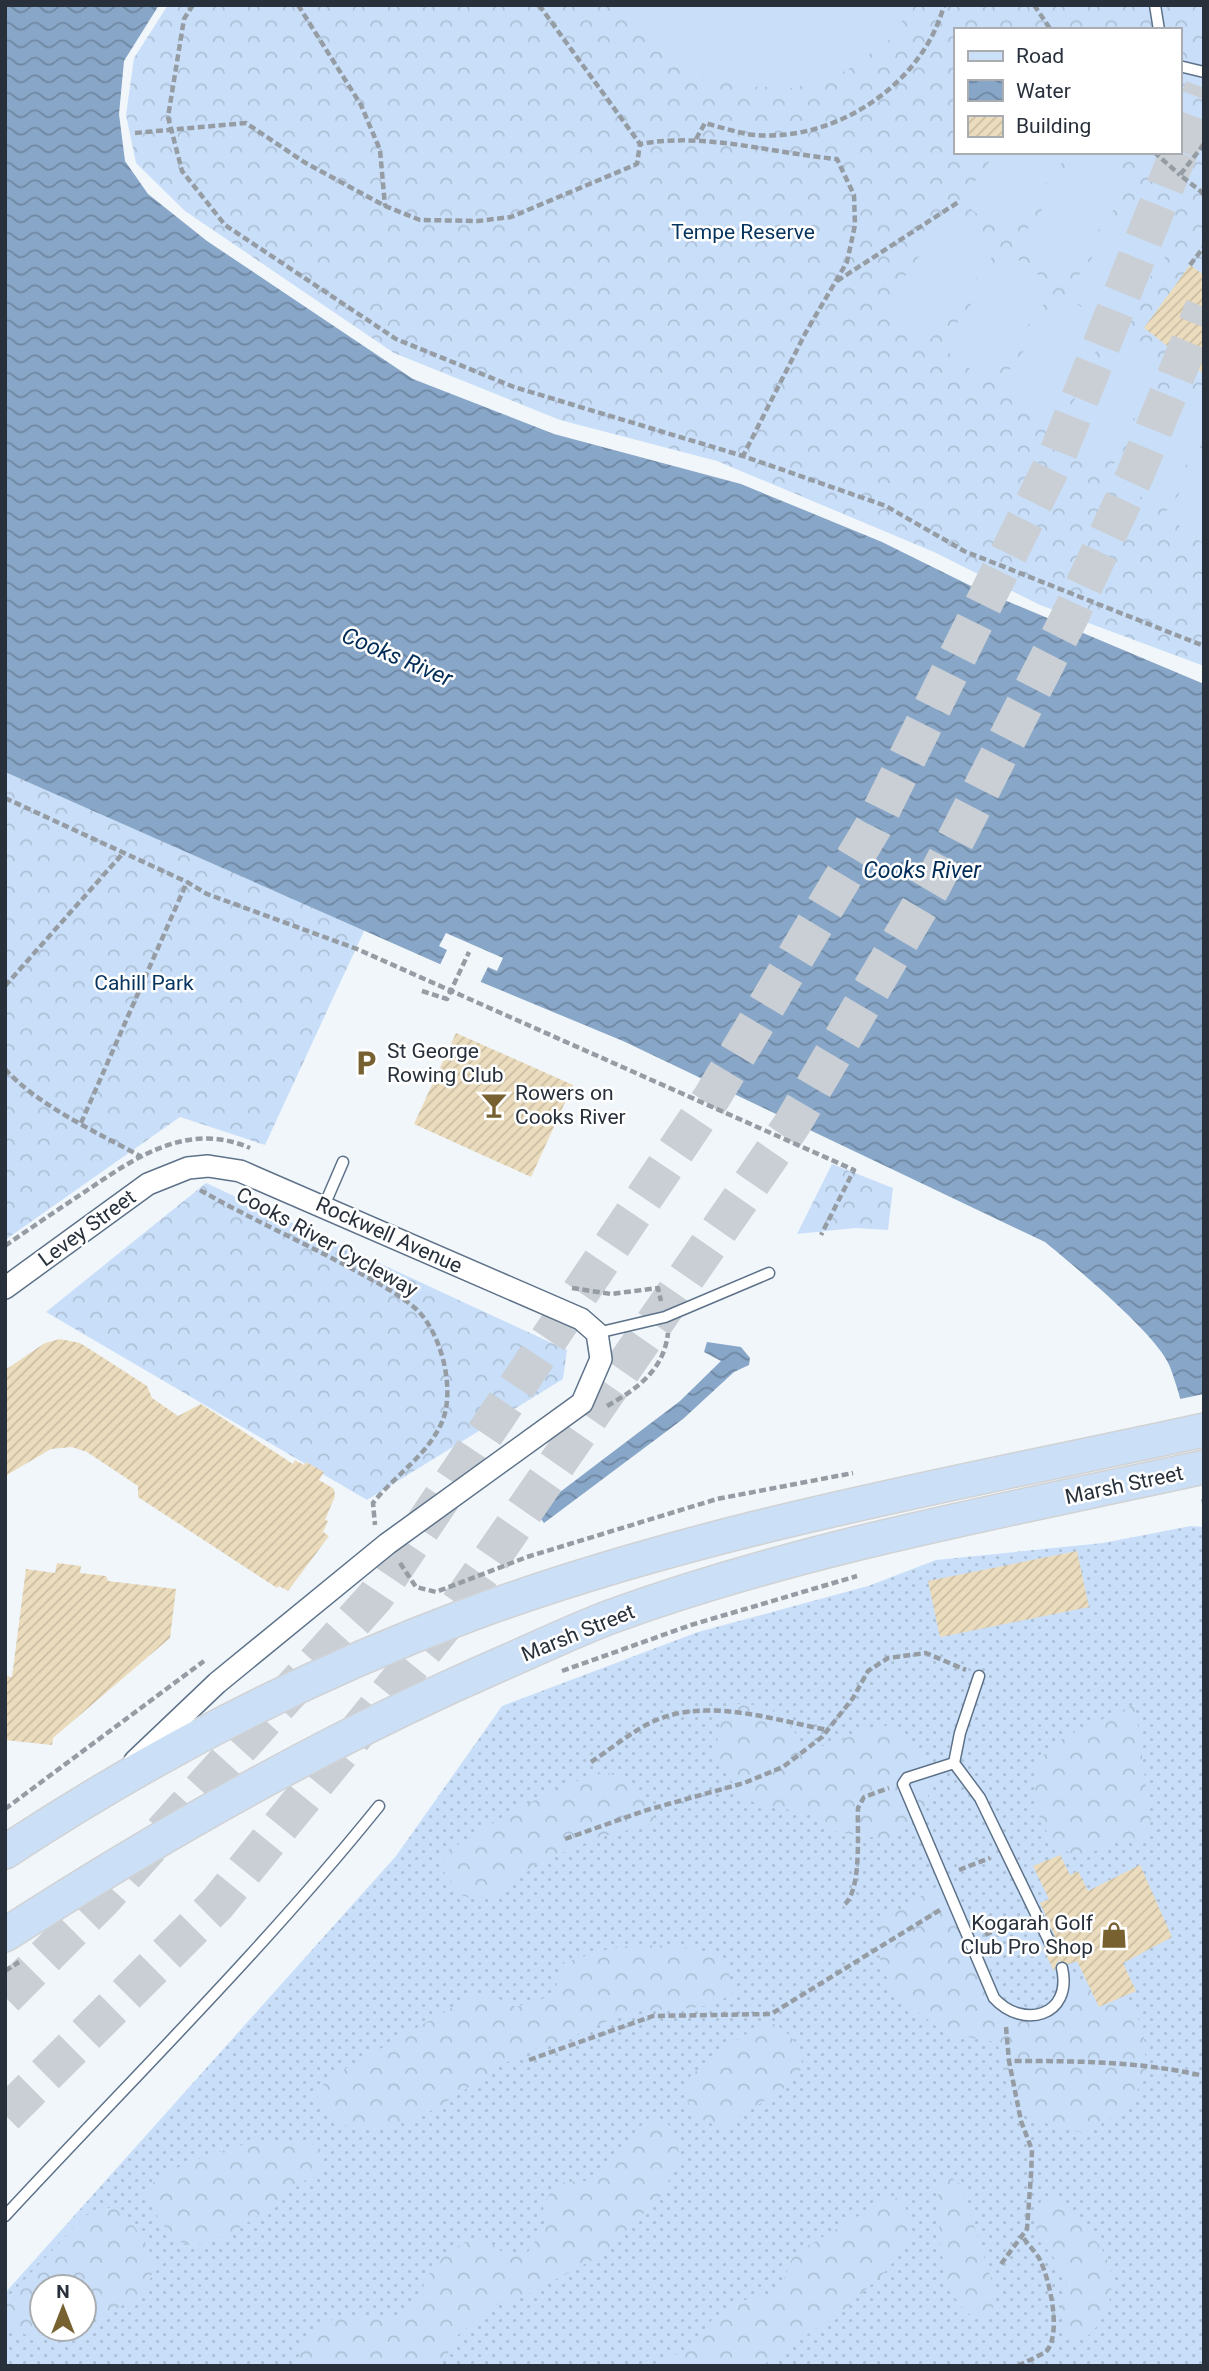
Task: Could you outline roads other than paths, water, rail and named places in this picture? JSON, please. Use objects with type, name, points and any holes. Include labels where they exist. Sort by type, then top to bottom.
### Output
[{"type":"main road","name":"Marsh Street","points":[[5,1852],[103,1791],[253,1710],[466,1615],[552,1586],[705,1541],[1204,1430]]},
{"type":"main road","name":"Marsh Street","points":[[16,1946],[60,1899],[247,1789],[396,1711],[608,1618],[822,1552],[1204,1467]]},
{"type":"main road","points":[[5,1924],[60,1899]]},
{"type":"street","name":"Rockwell Avenue","points":[[171,1173],[208,1166],[225,1167],[324,1206],[580,1319],[597,1333]]},
{"type":"street","name":"Levey Street","points":[[5,1288],[99,1217],[148,1184],[171,1173]]},
{"type":"street","name":"Marsh Street","points":[[103,1791],[217,1683],[377,1552],[582,1403],[601,1359],[597,1333]]},
{"type":"lane","points":[[1155,5],[1159,28]]},
{"type":"lane","points":[[1181,66],[1204,72]]},
{"type":"lane","points":[[324,1206],[343,1162]]},
{"type":"lane","points":[[597,1333],[665,1317],[769,1273]]},
{"type":"lane","points":[[979,1676],[960,1733],[954,1763],[980,1798],[1050,1943]]},
{"type":"lane","points":[[954,1763],[907,1778],[903,1784],[994,1998],[1006,2012],[1020,2015],[1037,2014],[1053,2008],[1064,1992],[1062,1968]]},
{"type":"lane","points":[[5,2216],[330,1867],[379,1806]]},
{"type":"water","name":"Cooks River","points":[[5,5],[159,5],[124,61],[119,114],[125,161],[148,194],[207,241],[413,379],[554,434],[741,484],[882,542],[969,585],[1204,684],[1204,1513],[1181,1402],[1163,1354],[1133,1320],[1045,1242],[623,1041],[476,980],[5,772]]},
{"type":"water","points":[[707,1342],[741,1347],[750,1358],[749,1365],[734,1372],[683,1419],[544,1523],[535,1511],[680,1401],[721,1361],[704,1352]]},
{"type":"tunnel","points":[[1181,146],[1204,88]]},
{"type":"tunnel","points":[[5,1997],[102,1900],[375,1597],[712,1097],[873,827],[1056,458],[1178,154]]},
{"type":"tunnel","points":[[5,2115],[217,1904],[450,1618],[791,1126],[932,886],[1070,616],[1135,475],[1204,307]]},
{"type":"place","name":"St George Rowing Club","points":[[366,1063]]},
{"type":"place","name":"Rowers on Cooks River","points":[[494,1105]]},
{"type":"place","name":"Kogarah Golf Club Pro Shop","points":[[1114,1935]]},
{"type":"park label","name":"Tempe Reserve","points":[[743,232]]},
{"type":"park label","name":"Cahill Park","points":[[144,983]]}]
